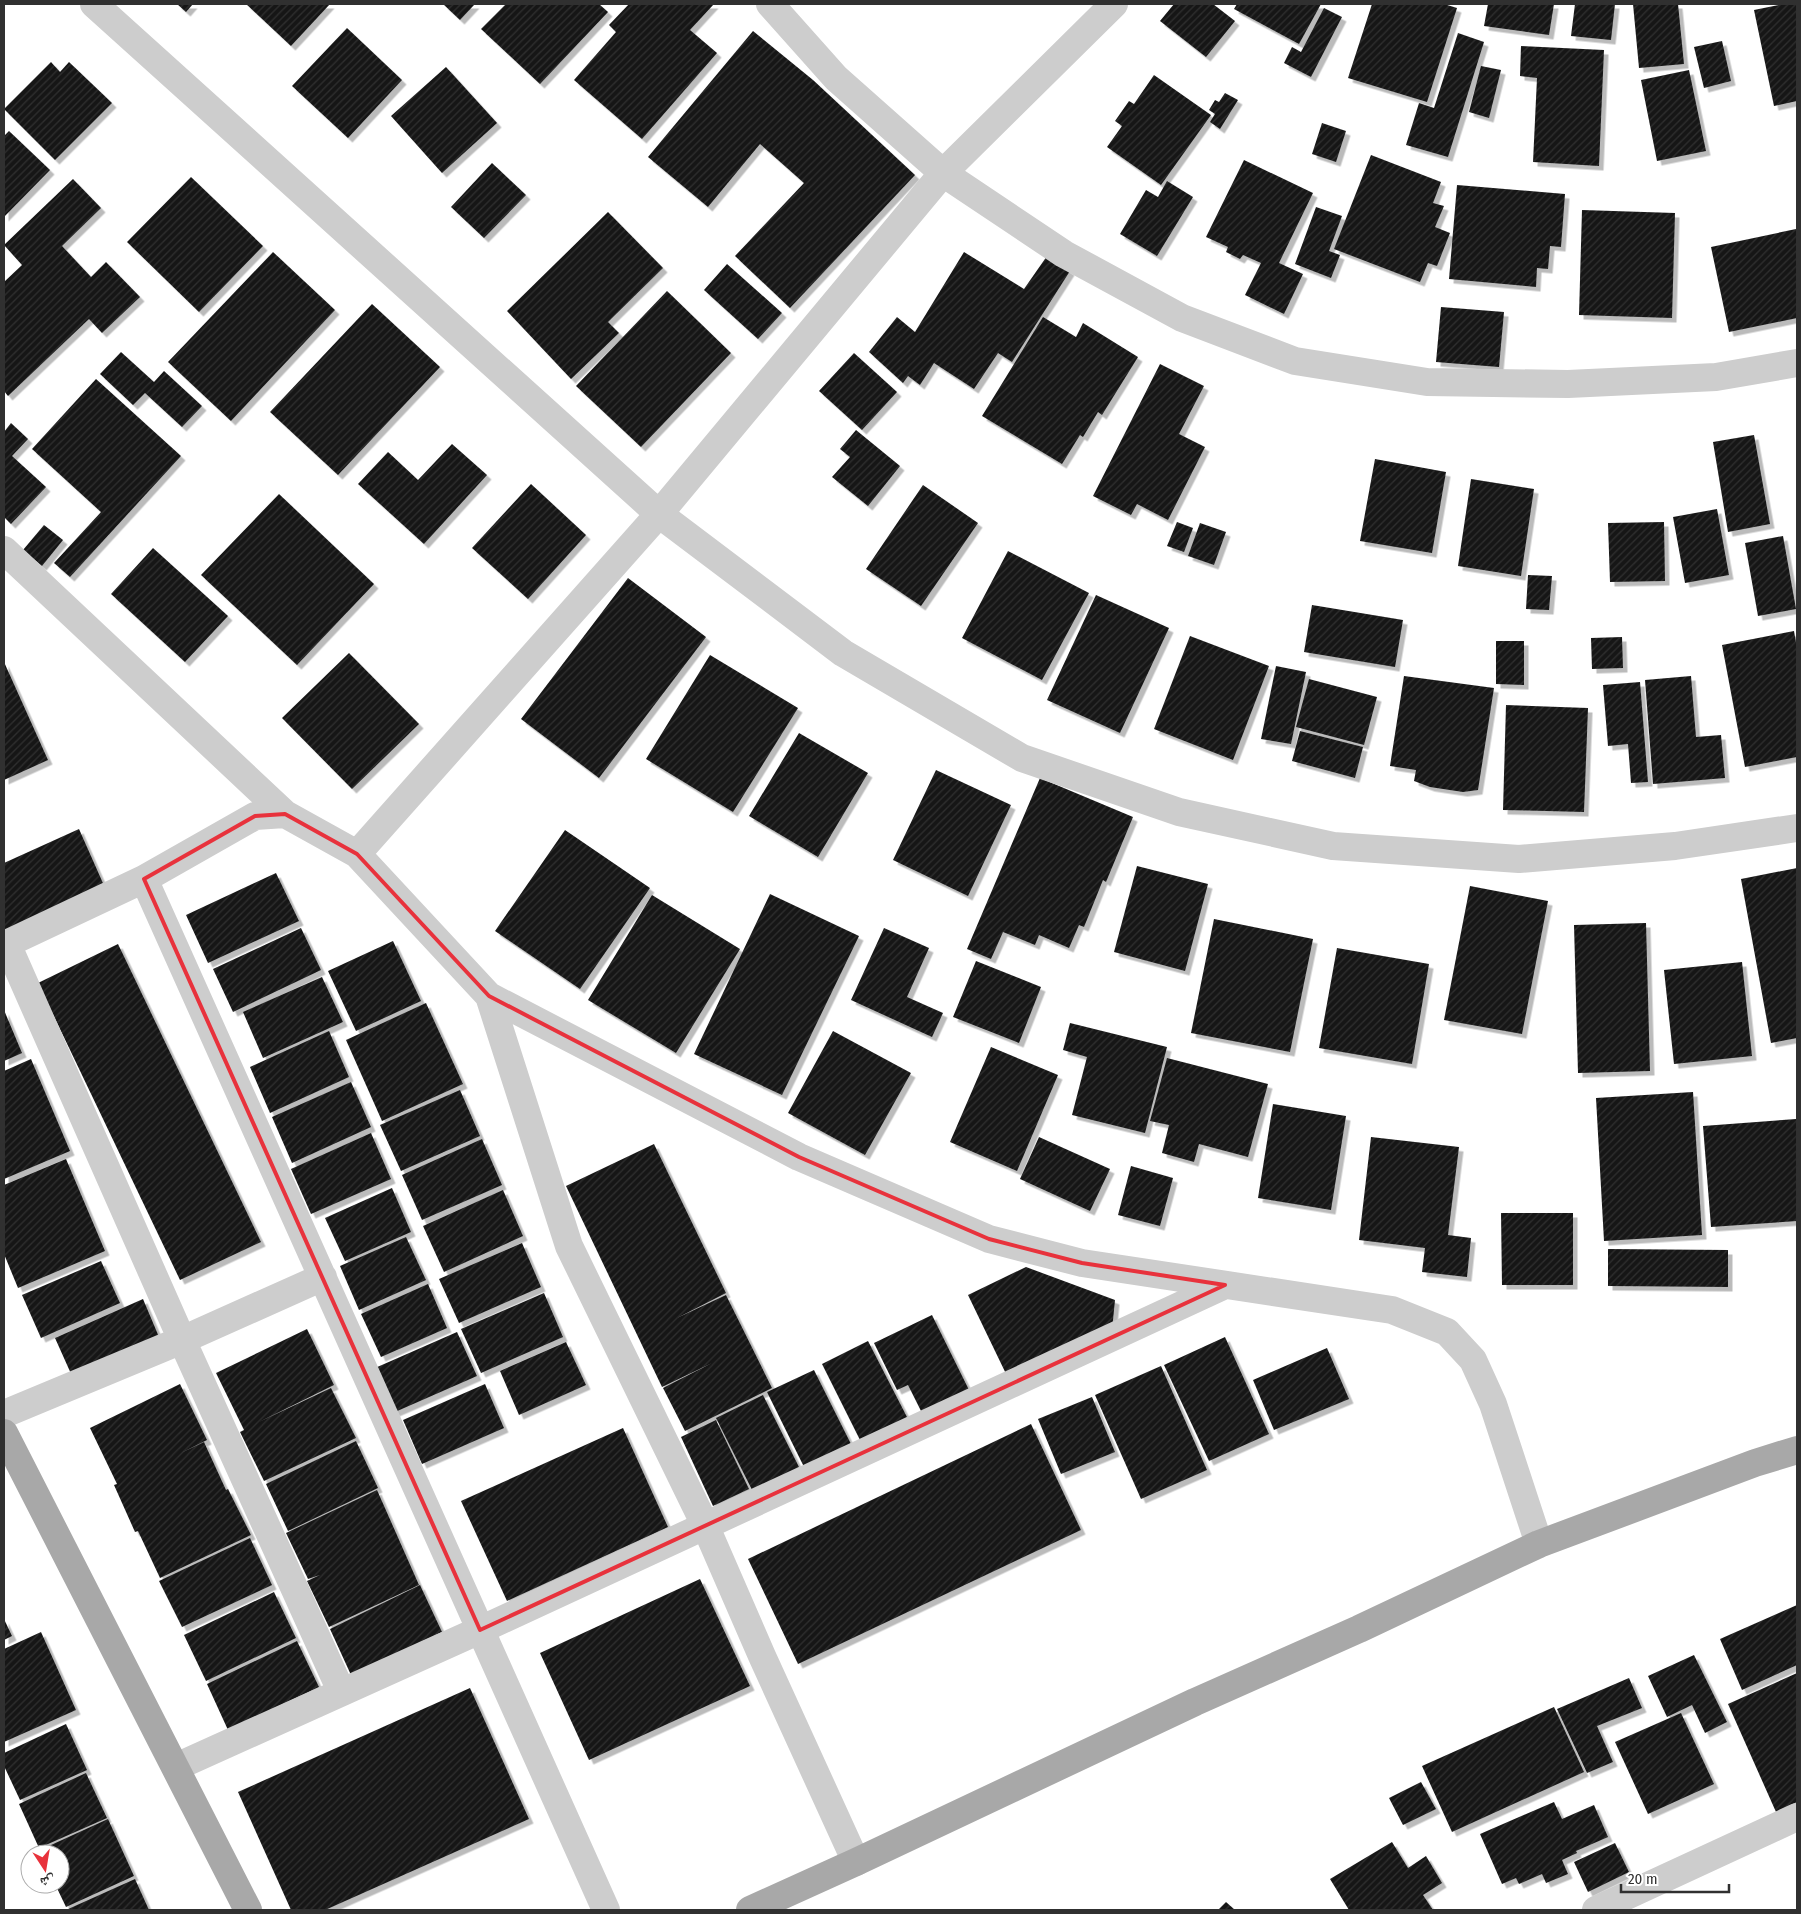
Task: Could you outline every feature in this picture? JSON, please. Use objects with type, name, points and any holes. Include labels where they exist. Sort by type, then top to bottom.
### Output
[{"type":"main road","points":[[4,1433],[248,1910]]},
{"type":"main road","points":[[750,1910],[1186,1706],[1359,1629],[1538,1544],[1755,1463],[1797,1450]]},
{"type":"street","points":[[94,4],[659,514],[843,653],[1022,758],[1179,812],[1333,846],[1519,859],[1675,846],[1797,828]]},
{"type":"street","points":[[770,4],[836,78],[942,173],[1064,254],[1182,318],[1295,361],[1427,382],[1568,384],[1716,377],[1797,362]]},
{"type":"street","points":[[356,854],[659,514],[942,173],[1114,4]]},
{"type":"street","points":[[4,550],[285,814],[356,854],[489,996],[799,1157],[989,1239],[1082,1263],[1392,1310],[1447,1332],[1473,1360],[1493,1404],[1538,1544]]},
{"type":"street","points":[[285,814],[256,816],[144,879],[5,945],[341,1691]]},
{"type":"street","points":[[144,879],[606,1910]]},
{"type":"street","points":[[489,996],[569,1246],[704,1525],[856,1862]]},
{"type":"street","points":[[4,1414],[182,1340],[323,1277]]},
{"type":"street","points":[[176,1767],[480,1630],[1225,1285]]},
{"type":"street","points":[[1596,1910],[1797,1817]]},
{"type":"highlighted area","points":[[285,814],[357,854],[489,996],[799,1157],[989,1239],[1082,1263],[1225,1285],[480,1630],[144,879],[255,816]]},
{"type":"building","points":[[177,4],[193,4],[186,12]]},
{"type":"building","points":[[246,4],[330,4],[291,46]]},
{"type":"building","points":[[443,4],[475,4],[460,20]]},
{"type":"building","points":[[506,4],[599,4],[608,12],[540,84],[481,29]]},
{"type":"building","points":[[629,4],[714,4],[690,30],[717,53],[642,139],[574,80],[616,32],[609,25]]},
{"type":"building","points":[[1174,4],[1213,4],[1235,21],[1206,57],[1160,21]]},
{"type":"building","points":[[1237,4],[1321,4],[1299,44],[1234,9]]},
{"type":"building","points":[[1372,4],[1444,4],[1457,8],[1427,102],[1348,78]]},
{"type":"building","points":[[1488,4],[1554,4],[1549,35],[1484,26]]},
{"type":"building","points":[[1575,4],[1615,4],[1611,40],[1571,36]]},
{"type":"building","points":[[1633,4],[1678,4],[1684,64],[1639,68]]},
{"type":"building","points":[[1784,4],[1797,4],[1797,101],[1774,106],[1754,10]]},
{"type":"building","points":[[1324,8],[1342,17],[1311,77],[1284,63],[1292,47],[1301,52]]},
{"type":"building","points":[[347,28],[402,80],[348,138],[292,86]]},
{"type":"building","points":[[753,31],[813,80],[915,175],[790,308],[735,256],[804,183],[760,144],[708,207],[648,157]]},
{"type":"building","points":[[1458,33],[1484,42],[1448,157],[1406,145],[1419,103],[1434,108]]},
{"type":"building","points":[[1722,41],[1731,81],[1704,88],[1694,47]]},
{"type":"building","points":[[1521,46],[1604,50],[1599,166],[1533,162],[1537,78],[1520,76]]},
{"type":"building","points":[[51,62],[60,72],[69,62],[112,103],[55,160],[4,109]]},
{"type":"building","points":[[1481,66],[1501,70],[1489,118],[1469,112]]},
{"type":"building","points":[[446,67],[497,123],[442,173],[391,116]]},
{"type":"building","points":[[1689,70],[1706,151],[1657,161],[1641,80]]},
{"type":"building","points":[[1154,75],[1211,115],[1161,185],[1107,147],[1122,126],[1115,121],[1129,101],[1134,104]]},
{"type":"building","points":[[1225,93],[1238,100],[1220,129],[1210,122],[1215,114],[1209,110],[1215,100],[1219,102]]},
{"type":"building","points":[[1322,123],[1346,131],[1336,162],[1312,154]]},
{"type":"building","points":[[9,131],[50,170],[4,217],[4,136]]},
{"type":"building","points":[[1371,155],[1441,182],[1433,203],[1444,206],[1435,227],[1450,233],[1437,266],[1428,263],[1420,282],[1334,249]]},
{"type":"building","points":[[1244,160],[1313,193],[1279,263],[1303,274],[1284,314],[1245,295],[1261,263],[1243,255],[1240,259],[1226,252],[1228,247],[1206,237]]},
{"type":"building","points":[[492,163],[526,195],[484,238],[451,207]]},
{"type":"building","points":[[191,177],[263,246],[199,312],[127,242]]},
{"type":"building","points":[[73,179],[101,208],[62,246],[91,277],[106,262],[140,297],[102,333],[89,319],[8,396],[4,391],[4,282],[22,265],[4,245]]},
{"type":"building","points":[[1167,181],[1193,197],[1157,256],[1120,234],[1146,190],[1158,197]]},
{"type":"building","points":[[1457,185],[1565,194],[1561,247],[1550,246],[1548,269],[1537,268],[1536,287],[1449,279]]},
{"type":"building","points":[[1316,207],[1342,216],[1329,251],[1340,255],[1331,278],[1295,264]]},
{"type":"building","points":[[1582,210],[1675,213],[1672,318],[1579,315]]},
{"type":"building","points":[[608,212],[663,268],[608,322],[619,333],[571,379],[507,311]]},
{"type":"building","points":[[1796,229],[1797,318],[1729,332],[1711,247]]},
{"type":"building","points":[[273,252],[335,310],[231,421],[168,362]]},
{"type":"building","points":[[964,252],[1024,289],[1047,256],[1070,271],[1012,362],[998,353],[974,389],[934,363],[920,385],[908,376],[903,383],[869,352],[897,317],[915,332]]},
{"type":"building","points":[[727,264],[782,313],[758,339],[704,290]]},
{"type":"building","points":[[667,291],[731,353],[641,447],[576,386]]},
{"type":"building","points":[[372,304],[440,367],[338,475],[270,412]]},
{"type":"building","points":[[1441,307],[1504,312],[1499,367],[1436,362]]},
{"type":"building","points":[[1043,317],[1076,337],[1083,323],[1138,357],[1102,415],[1098,412],[1083,437],[1080,435],[1062,464],[982,416]]},
{"type":"building","points":[[121,352],[154,382],[164,371],[202,406],[182,427],[145,393],[133,405],[100,374]]},
{"type":"building","points":[[854,353],[897,392],[862,430],[819,391]]},
{"type":"building","points":[[1160,364],[1204,386],[1179,434],[1205,447],[1168,520],[1137,504],[1131,515],[1093,496]]},
{"type":"building","points":[[96,379],[181,456],[70,577],[54,563],[101,512],[32,449]]},
{"type":"building","points":[[11,423],[28,439],[12,456],[46,487],[11,524],[4,517],[4,432]]},
{"type":"building","points":[[856,430],[900,466],[868,506],[832,477],[850,457],[840,449]]},
{"type":"building","points":[[1754,435],[1770,524],[1728,532],[1713,442]]},
{"type":"building","points":[[452,444],[487,475],[424,544],[358,484],[388,452],[418,480]]},
{"type":"building","points":[[1375,459],[1446,472],[1432,553],[1360,541]]},
{"type":"building","points":[[1471,479],[1534,489],[1521,576],[1458,566]]},
{"type":"building","points":[[531,484],[586,535],[528,599],[472,548]]},
{"type":"building","points":[[923,485],[978,523],[921,606],[866,569]]},
{"type":"building","points":[[279,494],[374,584],[297,665],[201,575]]},
{"type":"building","points":[[1717,509],[1729,575],[1685,583],[1673,517]]},
{"type":"building","points":[[1177,522],[1193,528],[1184,552],[1167,546]]},
{"type":"building","points":[[1664,522],[1665,581],[1610,582],[1608,523]]},
{"type":"building","points":[[1200,523],[1226,532],[1214,565],[1188,556]]},
{"type":"building","points":[[44,525],[63,540],[42,566],[23,550]]},
{"type":"building","points":[[1783,536],[1796,609],[1758,616],[1745,543]]},
{"type":"building","points":[[153,548],[228,616],[185,662],[111,594]]},
{"type":"building","points":[[1008,551],[1089,593],[1042,680],[962,638]]},
{"type":"building","points":[[1528,575],[1552,576],[1549,610],[1526,609]]},
{"type":"building","points":[[628,578],[706,637],[599,778],[521,719]]},
{"type":"building","points":[[1096,595],[1169,628],[1120,733],[1047,700]]},
{"type":"building","points":[[1312,605],[1403,620],[1395,667],[1304,652]]},
{"type":"building","points":[[1794,631],[1797,648],[1797,757],[1745,767],[1722,645]]},
{"type":"building","points":[[1190,636],[1269,666],[1233,760],[1154,729]]},
{"type":"building","points":[[1622,637],[1623,668],[1592,669],[1591,638]]},
{"type":"building","points":[[1496,641],[1524,641],[1524,685],[1496,684]]},
{"type":"building","points":[[349,653],[419,724],[352,789],[282,718]]},
{"type":"building","points":[[710,655],[798,708],[733,812],[646,759]]},
{"type":"building","points":[[4,662],[48,760],[4,780]]},
{"type":"building","points":[[1276,666],[1306,672],[1291,744],[1261,739]]},
{"type":"building","points":[[1404,676],[1494,688],[1478,790],[1463,792],[1430,787],[1414,781],[1416,770],[1390,766]]},
{"type":"building","points":[[1691,676],[1696,737],[1721,735],[1725,778],[1653,784],[1645,680]]},
{"type":"building","points":[[1309,679],[1377,697],[1364,745],[1296,727]]},
{"type":"building","points":[[1640,682],[1648,782],[1631,783],[1628,744],[1608,746],[1603,685]]},
{"type":"building","points":[[1506,705],[1588,708],[1584,812],[1503,810]]},
{"type":"building","points":[[1300,731],[1363,747],[1355,778],[1292,761]]},
{"type":"building","points":[[799,733],[868,773],[818,857],[749,816]]},
{"type":"building","points":[[936,770],[1011,805],[968,896],[893,860]]},
{"type":"building","points":[[1040,778],[1133,817],[1106,882],[1103,880],[1084,927],[1079,925],[1069,948],[1039,935],[1035,945],[1003,932],[991,959],[967,949]]},
{"type":"building","points":[[79,829],[106,890],[4,936],[4,863]]},
{"type":"building","points":[[565,830],[650,888],[580,989],[495,931]]},
{"type":"building","points":[[1137,866],[1208,884],[1185,971],[1114,952]]},
{"type":"building","points":[[1797,868],[1797,1038],[1771,1043],[1741,879]]},
{"type":"building","points":[[276,873],[299,921],[208,963],[186,915]]},
{"type":"building","points":[[1470,886],[1548,901],[1522,1034],[1444,1020]]},
{"type":"building","points":[[770,894],[859,936],[782,1095],[694,1054]]},
{"type":"building","points":[[652,895],[740,949],[676,1053],[588,1000]]},
{"type":"building","points":[[1214,919],[1313,939],[1290,1052],[1191,1033]]},
{"type":"building","points":[[1646,923],[1650,1071],[1578,1073],[1574,925]]},
{"type":"building","points":[[301,928],[321,970],[233,1012],[213,969]]},
{"type":"building","points":[[884,928],[929,948],[907,997],[943,1013],[932,1037],[851,1000]]},
{"type":"building","points":[[393,941],[421,1001],[356,1031],[328,971]]},
{"type":"building","points":[[118,944],[261,1242],[180,1280],[38,983]]},
{"type":"building","points":[[1337,948],[1429,964],[1412,1064],[1319,1048]]},
{"type":"building","points":[[976,961],[1041,987],[1019,1043],[953,1017]]},
{"type":"building","points":[[1742,962],[1752,1056],[1674,1064],[1664,970]]},
{"type":"building","points":[[322,977],[343,1022],[263,1058],[243,1012]]},
{"type":"building","points":[[426,1003],[463,1084],[382,1121],[346,1040]]},
{"type":"building","points":[[4,1010],[22,1053],[4,1061]]},
{"type":"building","points":[[1070,1023],[1167,1047],[1145,1133],[1072,1115],[1087,1057],[1063,1050]]},
{"type":"building","points":[[329,1031],[349,1077],[270,1113],[250,1067]]},
{"type":"building","points":[[833,1031],[911,1073],[865,1155],[788,1113]]},
{"type":"building","points":[[991,1047],[1058,1075],[1017,1171],[950,1142]]},
{"type":"building","points":[[1167,1058],[1268,1084],[1248,1157],[1199,1144],[1194,1162],[1162,1153],[1169,1125],[1150,1121]]},
{"type":"building","points":[[31,1059],[70,1151],[4,1179],[4,1071]]},
{"type":"building","points":[[351,1082],[371,1127],[292,1163],[272,1117]]},
{"type":"building","points":[[460,1090],[480,1136],[401,1171],[380,1125]]},
{"type":"building","points":[[1693,1092],[1702,1235],[1604,1241],[1596,1098]]},
{"type":"building","points":[[1273,1104],[1346,1116],[1331,1210],[1258,1198]]},
{"type":"building","points":[[1796,1119],[1797,1221],[1711,1227],[1703,1126]]},
{"type":"building","points":[[371,1133],[391,1179],[311,1214],[291,1169]]},
{"type":"building","points":[[1039,1137],[1110,1169],[1090,1211],[1020,1179]]},
{"type":"building","points":[[1371,1137],[1459,1147],[1448,1235],[1471,1238],[1467,1277],[1422,1272],[1425,1248],[1359,1240]]},
{"type":"building","points":[[482,1139],[502,1185],[422,1220],[402,1175]]},
{"type":"building","points":[[654,1144],[726,1293],[677,1318],[726,1295],[772,1388],[685,1431],[663,1388],[712,1363],[662,1387],[566,1186]]},
{"type":"building","points":[[66,1159],[105,1251],[18,1288],[4,1254],[4,1185]]},
{"type":"building","points":[[1131,1166],[1173,1178],[1160,1226],[1118,1215]]},
{"type":"building","points":[[392,1188],[411,1232],[345,1261],[325,1218]]},
{"type":"building","points":[[503,1190],[523,1236],[444,1272],[423,1226]]},
{"type":"building","points":[[1501,1213],[1573,1213],[1573,1285],[1502,1285]]},
{"type":"building","points":[[406,1237],[426,1280],[359,1310],[340,1266]]},
{"type":"building","points":[[522,1243],[541,1287],[459,1323],[439,1279]]},
{"type":"building","points":[[1608,1249],[1728,1250],[1728,1287],[1608,1286]]},
{"type":"building","points":[[101,1261],[120,1303],[41,1338],[22,1295]]},
{"type":"building","points":[[1026,1267],[1115,1300],[1112,1330],[1009,1380],[968,1295]]},
{"type":"building","points":[[428,1284],[447,1328],[381,1357],[361,1314]]},
{"type":"building","points":[[544,1293],[563,1337],[481,1373],[461,1329]]},
{"type":"building","points":[[143,1299],[159,1337],[72,1376],[55,1338]]},
{"type":"building","points":[[932,1315],[971,1394],[924,1417],[908,1385],[897,1390],[874,1343]]},
{"type":"building","points":[[307,1329],[334,1385],[259,1422],[331,1388],[356,1438],[264,1481],[240,1432],[244,1430],[216,1373]]},
{"type":"building","points":[[457,1332],[477,1376],[395,1412],[375,1368]]},
{"type":"building","points":[[1225,1337],[1269,1434],[1209,1461],[1164,1365]]},
{"type":"building","points":[[868,1341],[908,1419],[861,1442],[822,1364]]},
{"type":"building","points":[[566,1342],[586,1385],[519,1415],[500,1371]]},
{"type":"building","points":[[1327,1348],[1349,1399],[1274,1430],[1253,1380]]},
{"type":"building","points":[[1161,1366],[1207,1470],[1141,1499],[1095,1395]]},
{"type":"building","points":[[814,1370],[853,1448],[806,1471],[767,1392]]},
{"type":"building","points":[[180,1384],[207,1440],[181,1453],[204,1442],[226,1490],[228,1489],[251,1535],[160,1578],[138,1531],[135,1532],[114,1485],[117,1484],[90,1428]]},
{"type":"building","points":[[485,1384],[504,1428],[422,1464],[403,1420]]},
{"type":"building","points":[[763,1395],[802,1473],[755,1496],[716,1418]]},
{"type":"building","points":[[1092,1397],[1115,1452],[1061,1474],[1038,1419]]},
{"type":"building","points":[[716,1420],[749,1489],[713,1506],[681,1437]]},
{"type":"building","points":[[1031,1424],[1081,1530],[798,1664],[748,1559]]},
{"type":"building","points":[[623,1428],[668,1527],[507,1601],[461,1501]]},
{"type":"building","points":[[356,1441],[378,1488],[288,1531],[266,1484]]},
{"type":"building","points":[[377,1490],[419,1585],[329,1627],[307,1581],[320,1575],[308,1579],[286,1533]]},
{"type":"building","points":[[250,1538],[272,1585],[182,1627],[159,1581]]},
{"type":"building","points":[[700,1579],[750,1686],[589,1760],[540,1653]]},
{"type":"building","points":[[420,1585],[442,1632],[351,1675],[330,1629]]},
{"type":"building","points":[[274,1592],[296,1638],[206,1681],[184,1635]]},
{"type":"building","points":[[1797,1605],[1797,1665],[1742,1690],[1720,1639]]},
{"type":"building","points":[[4,1619],[12,1636],[4,1640]]},
{"type":"building","points":[[41,1632],[76,1710],[4,1742],[4,1649]]},
{"type":"building","points":[[297,1641],[319,1687],[228,1730],[207,1684]]},
{"type":"building","points":[[1694,1655],[1727,1722],[1705,1733],[1692,1705],[1667,1717],[1648,1676]]},
{"type":"building","points":[[1797,1673],[1797,1802],[1776,1812],[1728,1704]]},
{"type":"building","points":[[1629,1678],[1642,1708],[1597,1726],[1613,1762],[1587,1773],[1557,1709]]},
{"type":"building","points":[[470,1688],[529,1819],[325,1910],[291,1910],[238,1792]]},
{"type":"building","points":[[1554,1707],[1584,1772],[1452,1832],[1422,1766]]},
{"type":"building","points":[[1681,1713],[1714,1784],[1648,1814],[1615,1742]]},
{"type":"building","points":[[66,1724],[87,1770],[20,1800],[4,1766],[4,1753]]},
{"type":"building","points":[[86,1773],[107,1818],[48,1844],[37,1844],[19,1804]]},
{"type":"building","points":[[1421,1782],[1436,1809],[1403,1825],[1389,1798]]},
{"type":"building","points":[[1554,1802],[1562,1819],[1594,1805],[1608,1837],[1576,1851],[1577,1853],[1562,1860],[1568,1874],[1546,1883],[1542,1874],[1519,1884],[1516,1878],[1502,1884],[1480,1834]]},
{"type":"building","points":[[108,1819],[134,1876],[66,1907],[60,1894],[70,1894],[70,1844],[53,1844]]},
{"type":"building","points":[[1392,1842],[1408,1868],[1426,1856],[1442,1883],[1423,1895],[1433,1910],[1349,1910],[1330,1879]]},
{"type":"building","points":[[1615,1843],[1629,1872],[1588,1892],[1574,1862]]},
{"type":"building","points":[[135,1879],[149,1910],[66,1910]]},
{"type":"building","points":[[1226,1902],[1235,1910],[1218,1910]]}]
